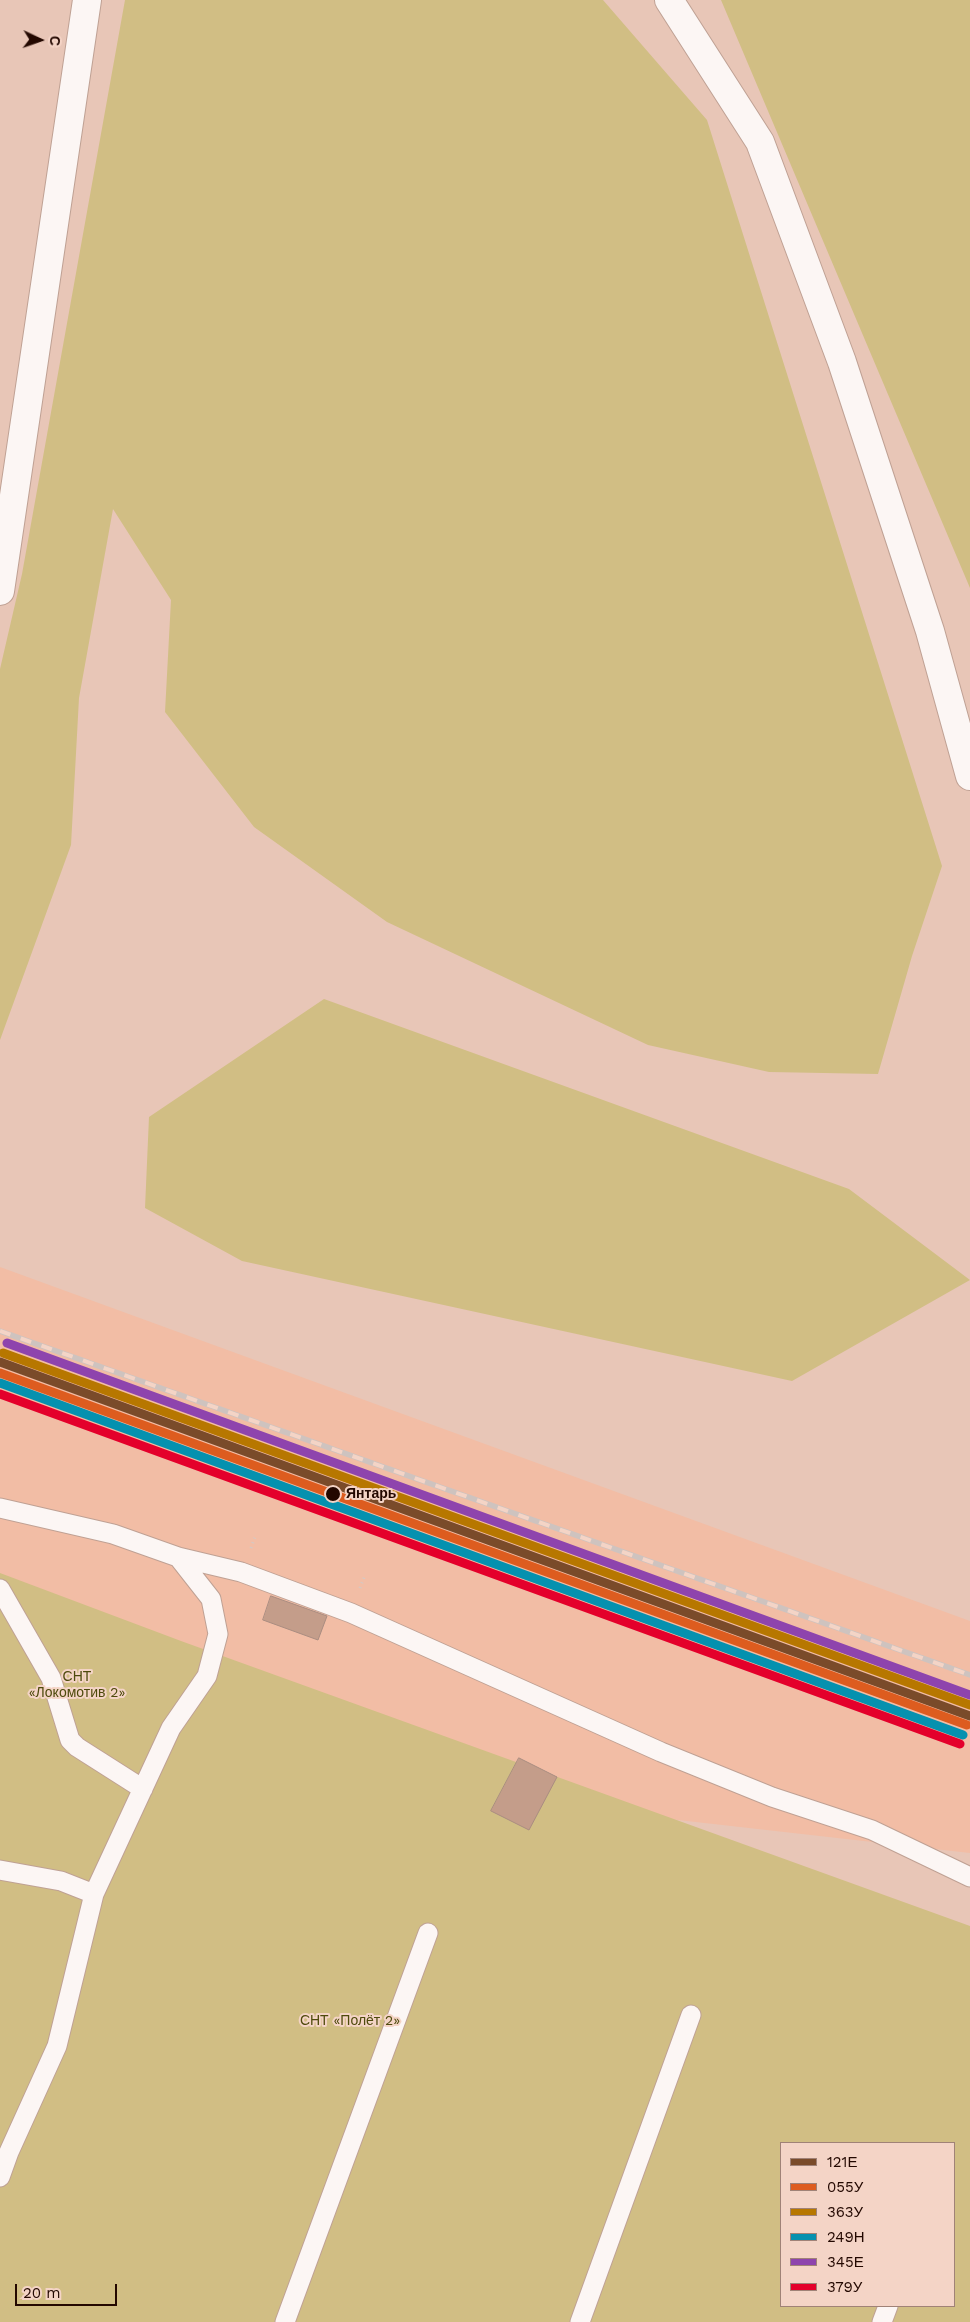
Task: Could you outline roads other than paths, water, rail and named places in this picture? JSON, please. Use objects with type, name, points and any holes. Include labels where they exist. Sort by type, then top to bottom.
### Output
[{"type":"street","points":[[0,591],[87,0]]},
{"type":"street","points":[[669,0],[760,142],[845,372],[930,631],[970,776]]},
{"type":"lane","points":[[0,1508],[113,1534],[178,1557],[241,1572],[351,1613],[661,1752],[772,1798],[872,1830],[970,1877]]},
{"type":"lane","points":[[0,2178],[9,2152],[57,2046],[94,1894],[171,1728],[207,1676],[218,1634],[211,1599],[178,1557]]},
{"type":"lane","points":[[0,1590],[51,1678],[70,1740],[77,1747],[143,1789]]},
{"type":"lane","points":[[0,1870],[61,1881],[94,1894]]},
{"type":"lane","points":[[285,2322],[428,1933]]},
{"type":"lane","points":[[580,2322],[691,2015]]},
{"type":"lane","points":[[882,2322],[888,2307]]},
{"type":"railway","points":[[0,1331],[970,1675]]},
{"type":"place","name":"Янтарь","points":[[333,1494]]},
{"type":"park label","name":"СНТ «Локомотив 2»","points":[[77,1685]]},
{"type":"park label","name":"СНТ «Полёт 2»","points":[[350,2021]]}]
